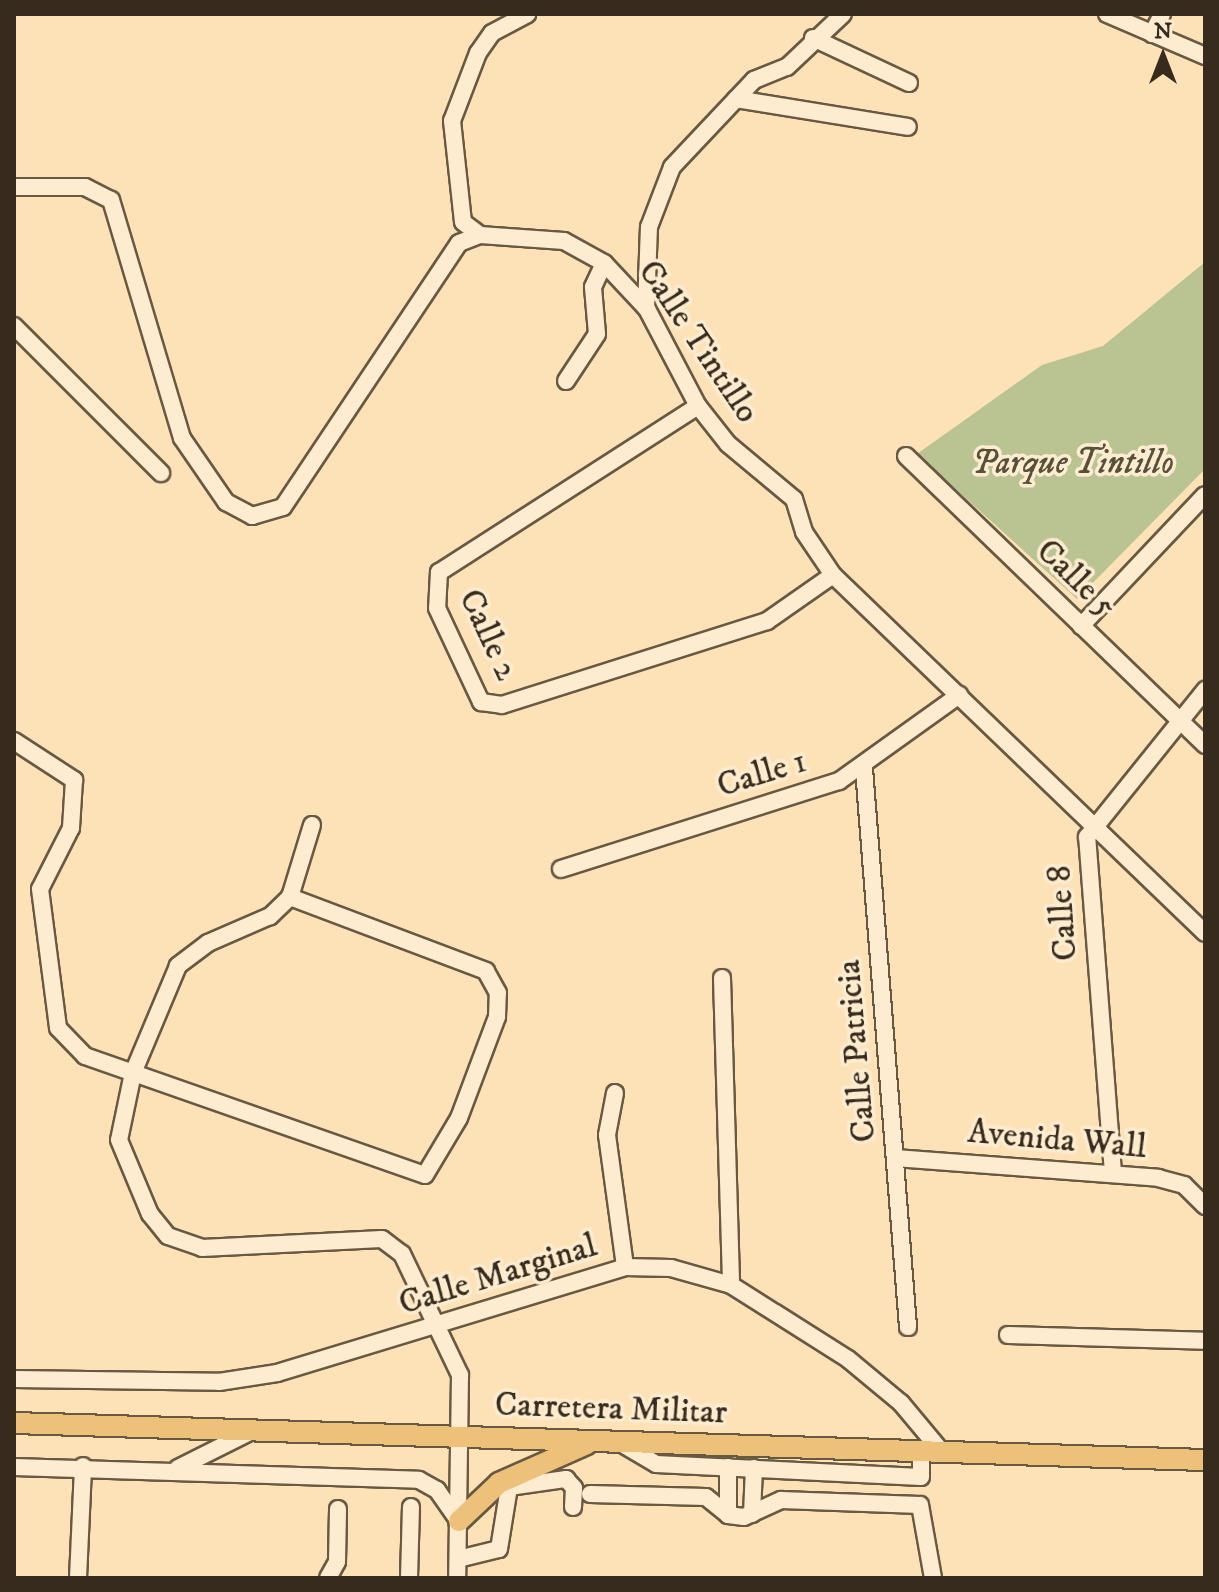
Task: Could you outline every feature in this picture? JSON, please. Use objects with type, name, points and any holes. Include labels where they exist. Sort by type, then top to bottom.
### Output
[{"type":"main road","name":"Carretera Militar","points":[[14,1423],[258,1428],[1205,1460]]},
{"type":"main road","points":[[459,1521],[499,1483],[596,1440]]},
{"type":"street","points":[[480,235],[463,222],[452,121],[478,53],[492,33],[527,14]]},
{"type":"street","points":[[647,309],[644,260],[660,195],[672,167],[754,80],[787,67],[813,38],[843,14]]},
{"type":"street","points":[[1107,14],[1205,56]]},
{"type":"street","points":[[1152,34],[1162,14]]},
{"type":"street","points":[[813,38],[909,83]]},
{"type":"street","points":[[736,99],[908,127]]},
{"type":"street","points":[[14,187],[85,187],[111,200],[182,438],[226,502],[252,516],[283,507],[459,243],[480,235]]},
{"type":"street","name":"Calle Tintillo","points":[[480,235],[564,241],[604,263],[647,309],[698,406],[728,444],[785,487],[833,575],[1205,933]]},
{"type":"street","points":[[566,381],[597,334],[593,287],[604,263]]},
{"type":"street","points":[[14,326],[161,473]]},
{"type":"street","name":"Calle 2","points":[[698,406],[439,572],[437,608],[481,702],[502,705],[767,621],[833,575]]},
{"type":"street","name":"Calle 5","points":[[906,456],[1205,745]]},
{"type":"street","points":[[1081,626],[1205,495]]},
{"type":"street","name":"Calle 8","points":[[1113,1173],[1087,837],[1178,719],[1205,690]]},
{"type":"street","name":"Calle 1","points":[[561,869],[864,769],[959,695]]},
{"type":"street","points":[[14,741],[74,780],[71,828],[40,889],[58,1028],[85,1056],[425,1175],[459,1118],[497,1017],[498,993],[486,971],[290,897]]},
{"type":"street","name":"Calle Patricia","points":[[864,769],[908,1327]]},
{"type":"street","points":[[312,825],[290,897],[270,916],[208,943],[178,966],[133,1073],[119,1140],[150,1214],[168,1236],[202,1248],[382,1239],[402,1254],[440,1325],[460,1375],[457,1578]]},
{"type":"street","points":[[722,978],[731,1285]]},
{"type":"street","points":[[615,1093],[607,1135],[625,1267]]},
{"type":"street","name":"Avenida Wall","points":[[895,1158],[1113,1173],[1184,1185],[1205,1206]]},
{"type":"street","name":"Calle Marginal","points":[[14,1379],[219,1382],[440,1325],[625,1267],[671,1268],[731,1285],[848,1359],[901,1403],[932,1452]]},
{"type":"street","points":[[1008,1335],[1205,1341]]},
{"type":"street","points":[[177,1469],[258,1428]]},
{"type":"street","points":[[618,1441],[656,1464],[921,1477],[932,1452]]},
{"type":"street","points":[[78,1578],[83,1466]]},
{"type":"street","points":[[14,1467],[177,1469],[419,1480],[437,1490],[459,1521]]},
{"type":"street","points":[[728,1467],[728,1515]]},
{"type":"street","points":[[752,1514],[754,1468]]},
{"type":"street","points":[[458,1559],[499,1549],[509,1487],[566,1479],[574,1488],[573,1507]]},
{"type":"street","points":[[590,1494],[706,1497],[728,1515],[752,1514],[781,1500],[920,1505],[933,1578]]},
{"type":"street","points":[[409,1578],[411,1507]]},
{"type":"street","points":[[328,1578],[337,1562],[338,1509]]},
{"type":"green space","name":"Parque Tintillo","points":[[1205,262],[1205,469],[1077,599],[917,454],[1042,365],[1103,346]]}]
